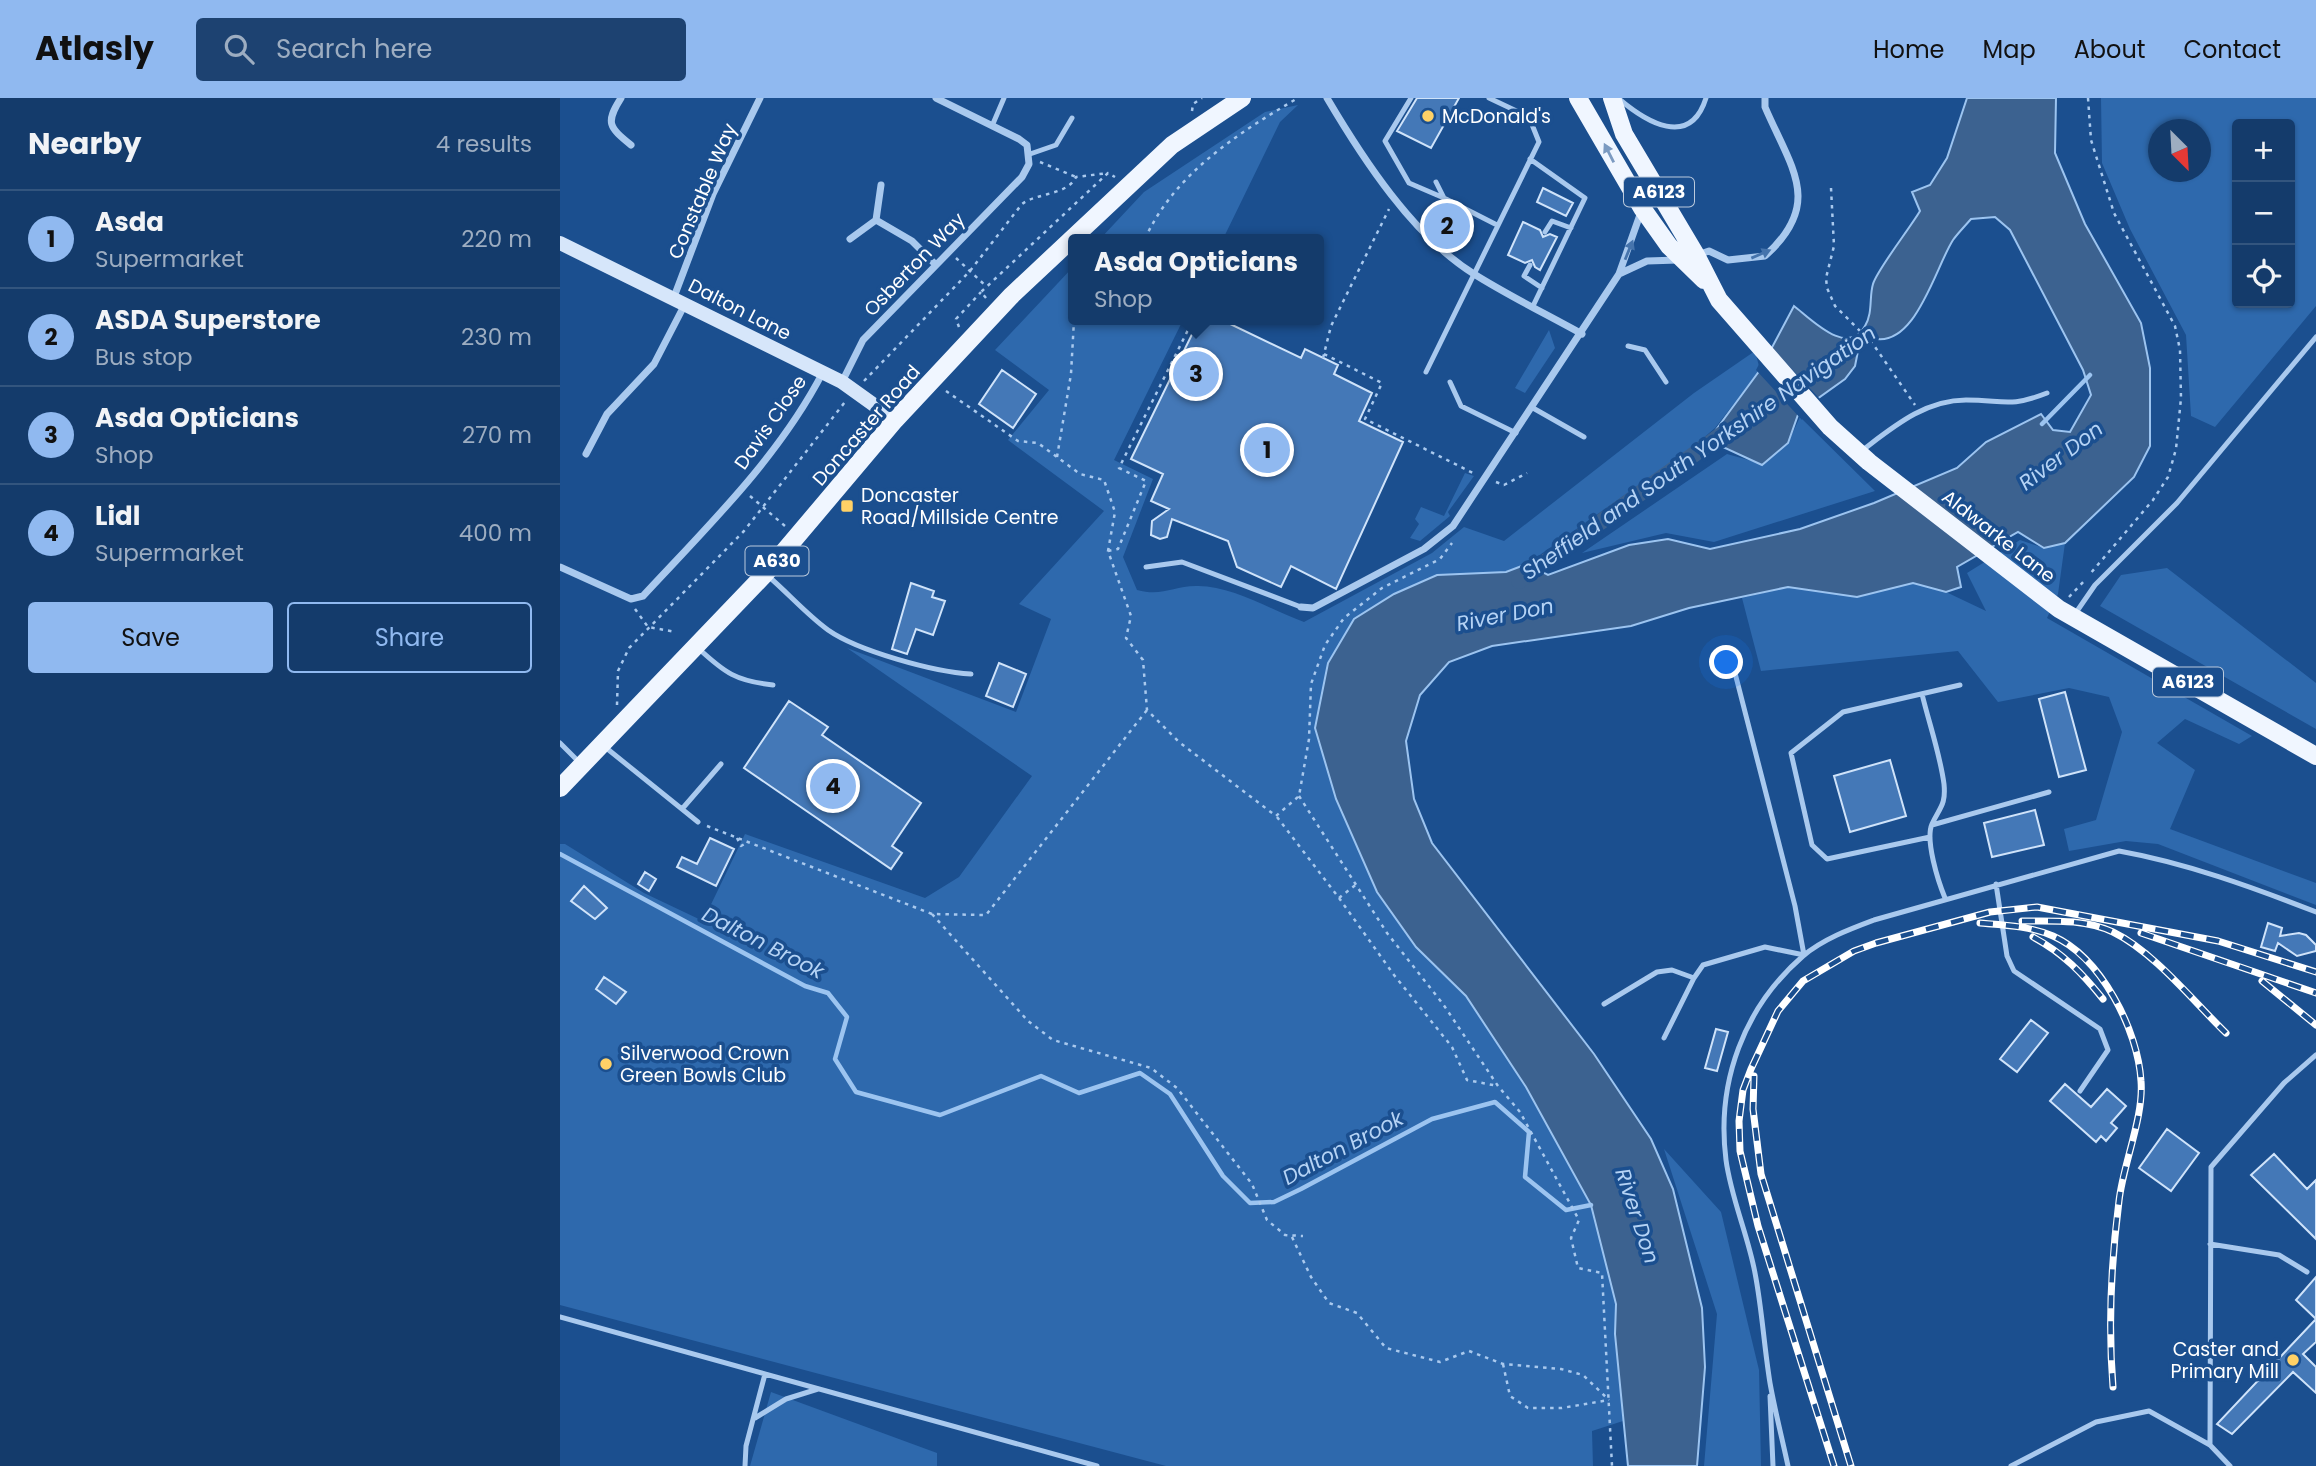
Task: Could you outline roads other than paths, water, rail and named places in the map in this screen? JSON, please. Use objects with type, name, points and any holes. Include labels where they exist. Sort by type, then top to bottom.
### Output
[{"type":"main road","name":"Doncaster Road","points":[[1078,234],[1172,145],[1242,98]]},
{"type":"main road","name":"Doncaster Road","points":[[1223,111],[1251,98]]},
{"type":"main road","name":"Aldwarke Lane","points":[[1578,98],[1642,208],[1689,258],[1734,321],[1830,427],[1864,457],[2066,613],[2316,756]]},
{"type":"main road","name":"Aldwarke Lane","points":[[1612,98],[1624,134],[1689,258]]},
{"type":"main road","name":"Doncaster Road","points":[[560,788],[799,537],[895,420],[965,345],[1068,244]]},
{"type":"street","points":[[621,98],[611,114],[610,124],[614,131],[631,145]]},
{"type":"street","name":"Constable Way","points":[[586,454],[607,414],[654,364],[680,300],[713,194],[760,98]]},
{"type":"street","points":[[936,98],[1019,139],[1030,156]]},
{"type":"street","points":[[1327,98],[1348,134],[1399,202],[1442,250],[1473,273],[1582,334]]},
{"type":"street","points":[[1619,274],[1647,261],[1689,258],[1709,251],[1736,260],[1765,256],[1793,225],[1800,201],[1765,102]]},
{"type":"street","name":"Osberton Way","points":[[848,386],[863,340],[1022,177],[1030,156]]},
{"type":"street","points":[[850,239],[876,220],[881,186]]},
{"type":"street","points":[[1301,607],[1313,608],[1424,549],[1453,526],[1517,433],[1619,274],[1642,208]]},
{"type":"street","points":[[876,220],[912,241],[935,264]]},
{"type":"street","name":"Dalton Lane","points":[[560,243],[823,372],[848,386],[895,420]]},
{"type":"street","name":"Davis Close","points":[[560,567],[635,599],[742,489],[807,403],[823,372]]},
{"type":"lane","points":[[992,126],[1004,98]]},
{"type":"lane","points":[[1410,98],[1385,141],[1409,183],[1497,225]]},
{"type":"lane","points":[[1426,372],[1539,142],[1529,117],[1489,98]]},
{"type":"lane","points":[[1618,98],[1640,117],[1670,127],[1687,124],[1698,117],[1706,98]]},
{"type":"lane","points":[[1030,156],[1056,145],[1072,118]]},
{"type":"lane","points":[[1530,159],[1585,198],[1532,306]]},
{"type":"lane","points":[[1436,182],[1444,198]]},
{"type":"lane","points":[[1545,232],[1552,222],[1570,228]]},
{"type":"lane","points":[[1530,265],[1524,276],[1542,288]]},
{"type":"lane","points":[[2066,613],[2177,503],[2316,337]]},
{"type":"lane","points":[[1628,345],[1645,350],[1666,382]]},
{"type":"lane","points":[[1450,382],[1461,406],[1517,433]]},
{"type":"lane","points":[[1864,457],[1918,411],[1965,400],[2019,404],[2047,393]]},
{"type":"lane","points":[[1533,408],[1584,437]]},
{"type":"lane","points":[[1146,567],[1182,562],[1301,607]]},
{"type":"lane","points":[[765,574],[828,630],[849,641],[942,672],[971,674]]},
{"type":"lane","points":[[696,646],[722,670],[743,681],[773,685]]},
{"type":"lane","points":[[1735,673],[1796,906],[1804,955]]},
{"type":"lane","points":[[1930,837],[1827,859],[1812,845],[1791,753],[1843,712],[1960,685]]},
{"type":"lane","points":[[1922,694],[1944,784],[1944,808],[1932,825],[1930,837],[1937,879],[1945,898]]},
{"type":"lane","points":[[560,743],[582,765]]},
{"type":"lane","points":[[603,745],[698,822]]},
{"type":"lane","points":[[682,809],[721,764]]},
{"type":"lane","points":[[1932,825],[2049,792]]},
{"type":"lane","points":[[1787,1466],[1770,1381],[1755,1270],[1726,1164],[1724,1101],[1728,1078],[1742,1037],[1762,1001],[1804,955],[1850,929],[1945,898],[2119,851],[2151,857],[2267,893],[2316,912]]},
{"type":"lane","points":[[1996,884],[2007,956],[2014,971],[2100,1029],[2105,1037],[2108,1050],[2080,1091]]},
{"type":"lane","points":[[1664,1038],[1703,965],[1765,947],[1804,955]]},
{"type":"lane","points":[[1604,1004],[1657,972],[1672,970],[1694,978]]},
{"type":"lane","points":[[2210,1445],[2211,1167],[2284,1083],[2316,1055]]},
{"type":"lane","points":[[2210,1244],[2279,1255],[2307,1272]]},
{"type":"lane","points":[[560,1317],[1097,1466]]},
{"type":"lane","points":[[745,1466],[746,1446],[765,1374]]},
{"type":"lane","points":[[1770,1381],[1773,1466]]},
{"type":"lane","points":[[755,1418],[786,1399],[820,1388]]},
{"type":"lane","points":[[2011,1466],[2096,1422],[2150,1411],[2210,1445],[2230,1466]]},
{"type":"water","name":"River Don","points":[[1967,98],[2056,98],[2055,153],[2085,224],[2141,323],[2150,368],[2150,446],[2134,477],[2065,543],[2044,548],[2018,532],[1957,567],[1961,587],[1946,592],[1913,583],[1857,597],[1788,587],[1689,608],[1631,626],[1492,646],[1449,662],[1420,695],[1406,741],[1414,799],[1432,843],[1594,1054],[1651,1139],[1673,1189],[1702,1308],[1705,1367],[1697,1466],[1628,1466],[1615,1334],[1616,1304],[1591,1205],[1526,1087],[1466,996],[1416,947],[1377,892],[1336,799],[1315,728],[1328,663],[1354,619],[1394,594],[1437,575],[1506,572],[1527,564],[1548,575],[1629,545],[1668,539],[1710,549],[1800,529],[1874,503],[1957,468],[1986,442],[2041,414],[2053,430],[2070,432],[2091,395],[2083,370],[2010,230],[1995,217],[1971,219],[1953,240],[1912,320],[1900,332],[1887,338],[1872,338],[1859,346],[1855,366],[1845,379],[1799,412],[1788,443],[1762,465],[1721,446],[1711,449],[1707,442],[1760,370],[1794,306],[1829,333],[1840,337],[1858,335],[1865,326],[1876,278],[1920,211],[1912,192],[1930,185],[1947,158]]},
{"type":"waterway","points":[[2042,424],[2090,375]]},
{"type":"waterway","name":"Sheffield and South Yorkshire Navigation","points":[[1519,581],[1725,432]]},
{"type":"waterway","name":"Dalton Brook","points":[[560,854],[805,986],[828,993],[847,1017],[835,1059],[856,1092],[940,1115],[1041,1076],[1079,1093],[1140,1073],[1170,1094],[1223,1176],[1250,1203],[1274,1202],[1432,1119],[1495,1102],[1529,1132],[1525,1177],[1566,1210],[1591,1205]]},
{"type":"railway","points":[[1834,1466],[1758,1226],[1740,1151],[1739,1121],[1743,1090],[1778,1011],[1803,981],[1854,951],[1876,943],[1990,912],[2037,907],[2218,941],[2316,972]]},
{"type":"railway","points":[[2022,921],[2080,923],[2113,932],[2158,964],[2226,1033]]},
{"type":"railway","points":[[1980,923],[2035,930],[2070,946],[2087,960],[2114,997],[2133,1040],[2141,1095],[2121,1187],[2114,1247],[2111,1294],[2113,1387]]},
{"type":"railway","points":[[2141,933],[2316,993]]},
{"type":"railway","points":[[2033,937],[2071,964],[2103,999]]},
{"type":"railway","points":[[2262,981],[2316,1025]]},
{"type":"railway","points":[[1754,1076],[1753,1109],[1761,1174],[1851,1466]]},
{"type":"place","name":"McDonald's","points":[[1428,116]]},
{"type":"place","name":"ASDA Superstore","points":[[1447,226]]},
{"type":"place","name":"Asda Opticians","points":[[1196,374]]},
{"type":"place","name":"Asda","points":[[1267,450]]},
{"type":"place","name":"Doncaster Road/Millside Centre","points":[[847,506]]},
{"type":"place","name":"Lidl","points":[[833,786]]},
{"type":"place","name":"Silverwood Crown Green Bowls Club","points":[[606,1064]]},
{"type":"place","name":"Caster and Primary Mill","points":[[2293,1360]]}]
